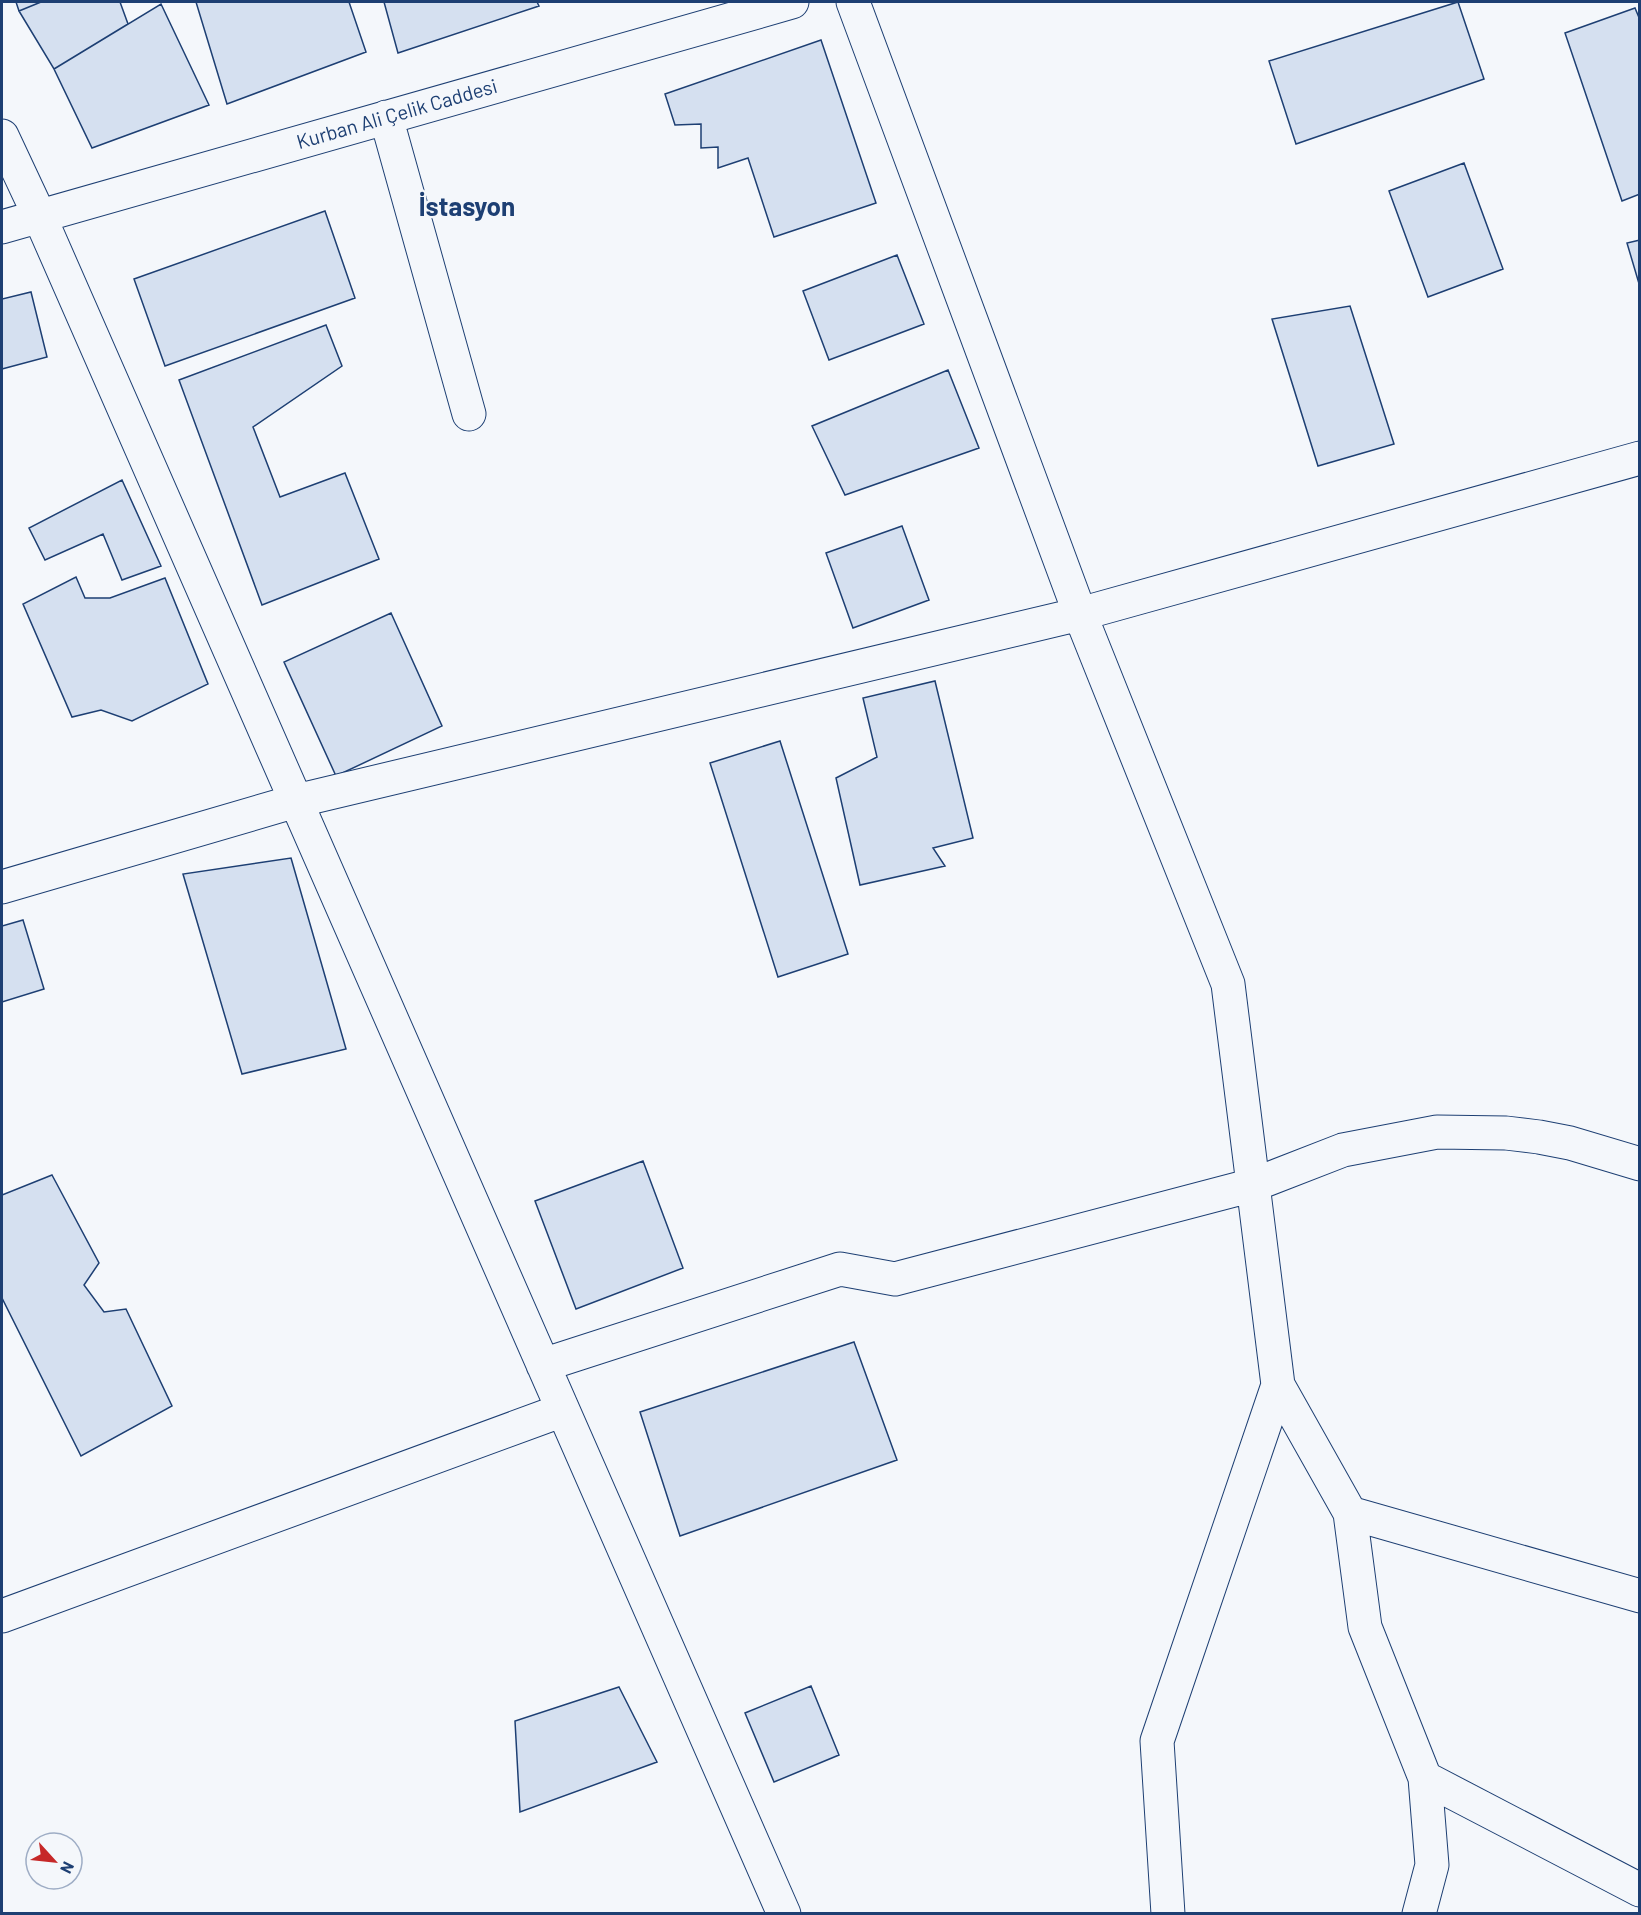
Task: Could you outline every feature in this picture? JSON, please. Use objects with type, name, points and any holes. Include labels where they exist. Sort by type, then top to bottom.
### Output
[{"type":"street","name":"Kurban Ali Çelik Caddesi","points":[[2,227],[792,2]]},
{"type":"street","points":[[853,2],[1080,614],[1228,984],[1278,1385],[1350,1513],[1365,1627],[1425,1778],[1432,1865],[1419,1914]]},
{"type":"street","points":[[386,117],[469,414]]},
{"type":"street","points":[[2,135],[784,1914]]},
{"type":"street","points":[[2,887],[296,801],[1080,614],[1640,458]]},
{"type":"street","points":[[543,1365],[840,1269],[895,1279],[1253,1185],[1343,1150],[1437,1132],[1506,1133],[1539,1137],[1570,1143],[1640,1164]]},
{"type":"street","points":[[1168,1914],[1157,1741],[1278,1385]]},
{"type":"street","points":[[2,1616],[563,1410]]},
{"type":"street","points":[[1350,1513],[1640,1596]]},
{"type":"street","points":[[1425,1778],[1640,1890]]},
{"type":"building","points":[[16,2],[41,2],[19,11]]},
{"type":"building","points":[[41,2],[120,2],[128,24],[54,69],[19,11]]},
{"type":"building","points":[[196,2],[349,2],[366,52],[227,104]]},
{"type":"building","points":[[384,2],[537,2],[539,6],[398,53]]},
{"type":"building","points":[[1458,2],[1484,79],[1296,144],[1269,61]]},
{"type":"building","points":[[161,4],[209,105],[92,148],[54,69]]},
{"type":"building","points":[[1635,8],[1640,20],[1640,194],[1622,201],[1565,33]]},
{"type":"building","points":[[821,40],[876,203],[774,237],[748,158],[718,168],[718,147],[701,148],[701,124],[675,125],[665,94]]},
{"type":"building","points":[[1464,163],[1503,269],[1428,297],[1389,191]]},
{"type":"building","points":[[325,211],[355,298],[165,366],[134,279]]},
{"type":"building","points":[[1640,240],[1640,287],[1627,243]]},
{"type":"building","points":[[897,255],[924,324],[829,360],[803,291]]},
{"type":"building","points":[[31,292],[47,357],[2,369],[2,299]]},
{"type":"building","points":[[1350,306],[1394,444],[1318,466],[1272,319]]},
{"type":"building","points":[[326,325],[342,366],[253,427],[280,497],[345,473],[379,559],[262,605],[179,380]]},
{"type":"building","points":[[948,370],[979,448],[845,495],[812,426]]},
{"type":"building","points":[[122,480],[161,566],[122,580],[103,534],[45,560],[29,528]]},
{"type":"building","points":[[902,526],[929,600],[853,628],[826,553]]},
{"type":"building","points":[[76,577],[85,598],[110,598],[165,578],[208,684],[132,721],[101,710],[72,717],[23,604]]},
{"type":"building","points":[[391,613],[442,726],[336,776],[284,662]]},
{"type":"building","points":[[935,681],[973,838],[933,848],[945,866],[860,885],[836,778],[877,757],[863,698]]},
{"type":"building","points":[[780,741],[848,954],[778,977],[710,763]]},
{"type":"building","points":[[291,858],[346,1049],[242,1074],[183,874]]},
{"type":"building","points":[[23,920],[44,989],[2,1002],[2,926]]},
{"type":"building","points":[[643,1161],[683,1268],[576,1309],[535,1201]]},
{"type":"building","points":[[52,1175],[99,1263],[84,1285],[104,1312],[126,1309],[172,1406],[81,1456],[2,1298],[2,1195]]},
{"type":"building","points":[[854,1342],[897,1460],[680,1536],[640,1412]]},
{"type":"building","points":[[811,1686],[839,1755],[774,1782],[745,1713]]},
{"type":"building","points":[[619,1687],[657,1762],[520,1812],[515,1721]]},
{"type":"district","name":"İstasyon","points":[[467,207]]}]
